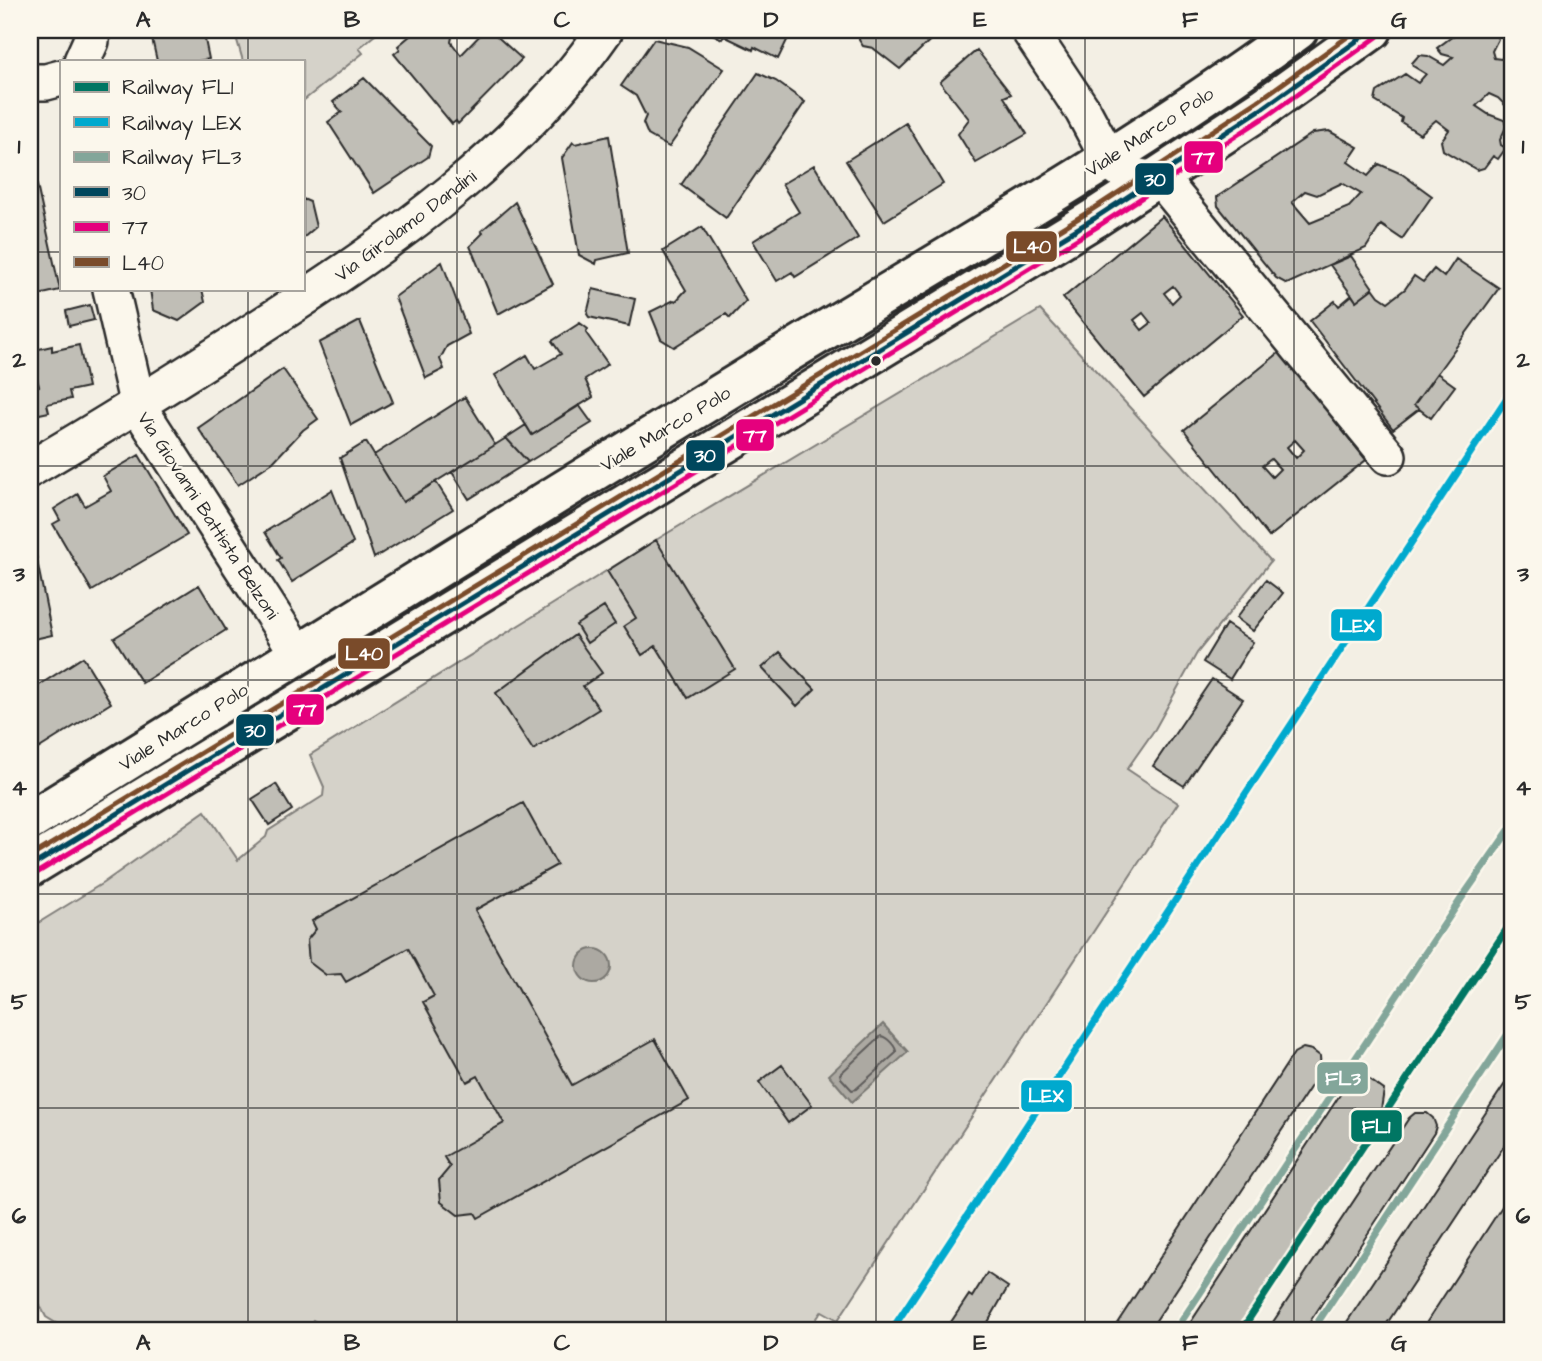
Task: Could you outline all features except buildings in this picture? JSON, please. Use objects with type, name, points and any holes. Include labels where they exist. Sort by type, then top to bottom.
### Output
[{"type":"main road","name":"Viale Marco Polo","points":[[30,821],[1107,158],[1195,102],[1298,30]]},
{"type":"main road","name":"Viale Marco Polo","points":[[30,867],[1160,178],[1297,85],[1372,30]]},
{"type":"street","points":[[82,60],[92,41],[92,30]]},
{"type":"street","name":"Via Girolamo Dandini","points":[[30,469],[138,406],[344,272],[447,196],[517,134],[562,85],[605,30]]},
{"type":"street","points":[[1030,30],[1083,111],[1107,158],[1128,175],[1160,178],[1388,456]]},
{"type":"street","points":[[30,82],[60,78]]},
{"type":"street","name":"Via Giovanni Battista Belzoni","points":[[111,290],[138,406],[299,655]]},
{"type":"shaded area","points":[[234,30],[381,30],[359,48],[363,53],[304,100],[304,60],[243,60]]},
{"type":"shaded area","points":[[1040,310],[1271,561],[1197,653],[1155,729],[1127,769],[1178,803],[838,1320],[822,1311],[808,1331],[331,1331],[313,1320],[305,1331],[69,1331],[46,1317],[30,1286],[30,928],[103,883],[205,811],[238,860],[266,837],[268,831],[323,796],[324,787],[310,755],[656,540]]},
{"type":"water","points":[[594,949],[606,954],[611,966],[606,978],[594,983],[582,978],[577,966],[582,954]]},
{"type":"water","points":[[883,1024],[908,1052],[852,1102],[829,1075]]},
{"type":"rail line","name":"LEX","points":[[891,1331],[1512,390]]},
{"type":"rail line","name":"FL3","points":[[1175,1331],[1512,826]]},
{"type":"rail line","name":"FL1","points":[[1241,1331],[1512,921]]},
{"type":"rail line","name":"FL3","points":[[1312,1331],[1512,1028]]},
{"type":"transit line","name":"L40","points":[[30,857],[1090,211],[1258,101],[1357,30]]},
{"type":"transit line","name":"30","points":[[30,867],[1095,218],[1263,108],[1372,30]]},
{"type":"transit line","name":"77","points":[[35,874],[1100,225],[1268,115],[1377,37]]}]
